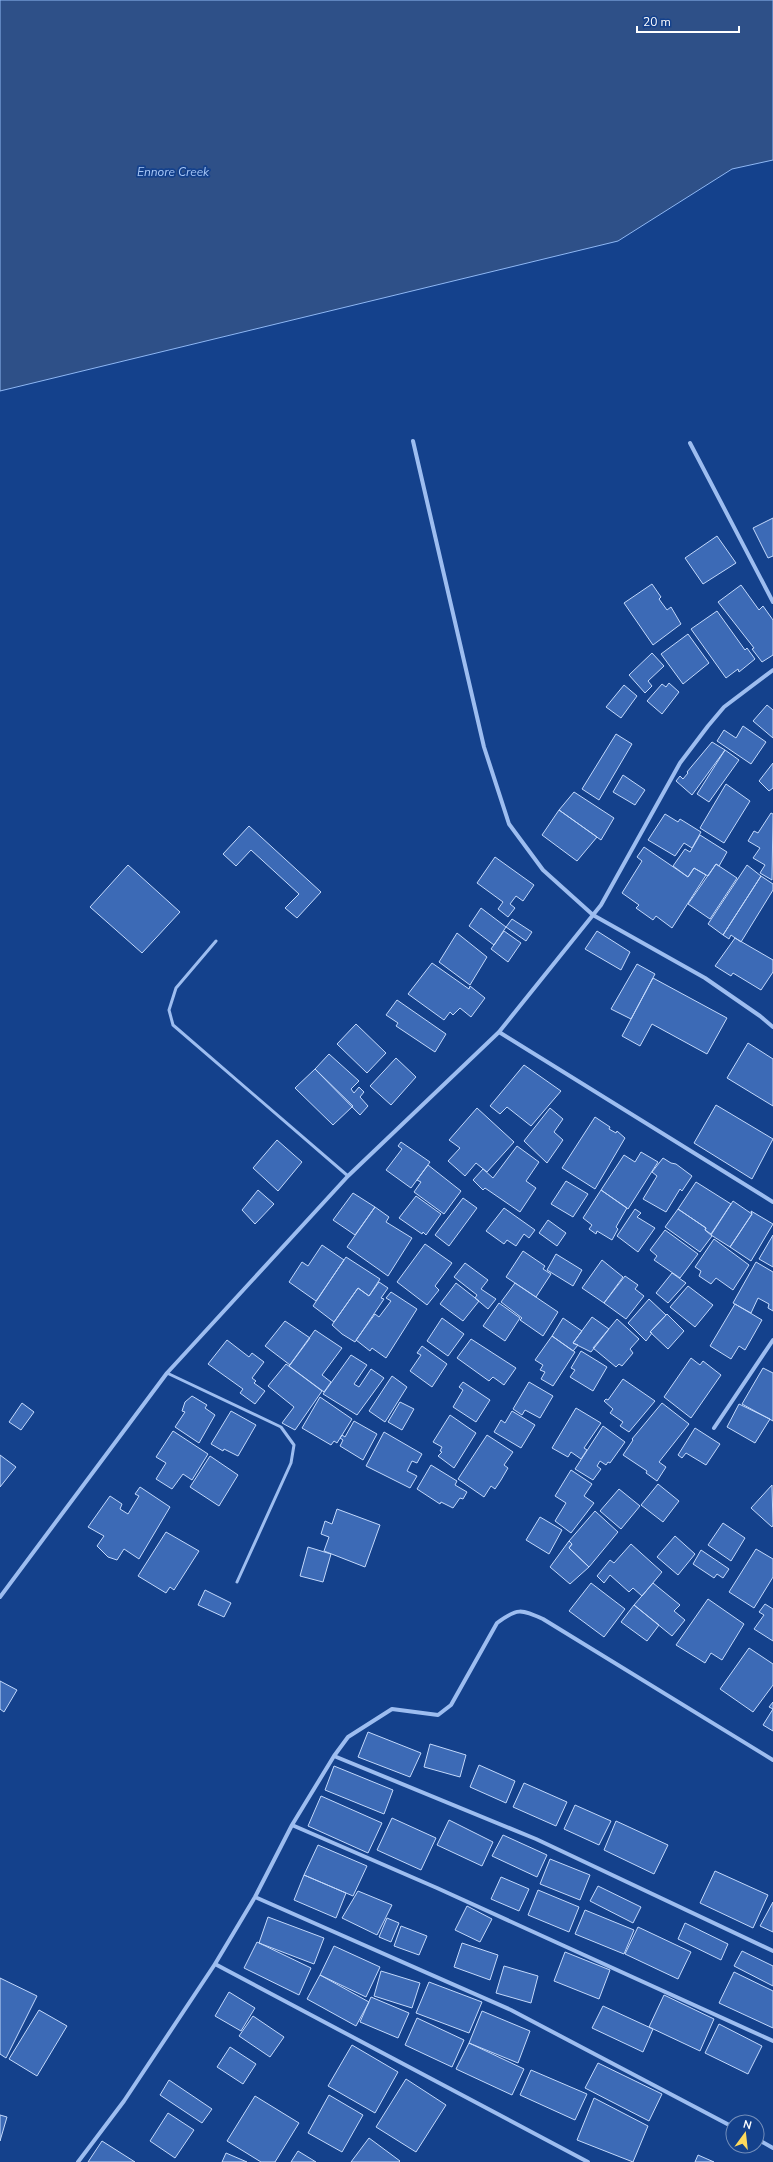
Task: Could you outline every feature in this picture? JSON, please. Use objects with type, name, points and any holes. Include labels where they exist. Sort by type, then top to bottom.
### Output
[{"type":"street","points":[[413,441],[484,747],[509,824],[543,870],[593,915],[705,978],[760,1016],[773,1027]]},
{"type":"street","points":[[690,444],[773,602]]},
{"type":"street","points":[[0,1597],[167,1373],[348,1176],[499,1032],[601,905],[680,763],[724,708],[773,670]]},
{"type":"street","points":[[499,1032],[773,1202]]},
{"type":"street","points":[[714,1428],[773,1340]]},
{"type":"street","points":[[78,2162],[124,2101],[215,1964],[255,1897],[292,1826],[334,1756],[348,1737],[362,1727],[374,1723],[392,1709],[438,1715],[451,1706],[497,1623],[509,1614],[524,1611],[543,1619],[773,1760]]},
{"type":"street","points":[[334,1756],[536,1839],[773,1951]]},
{"type":"street","points":[[292,1826],[437,1888],[773,2042]]},
{"type":"street","points":[[255,1897],[512,2010],[725,2122]]},
{"type":"street","points":[[215,1964],[588,2162]]},
{"type":"lane","points":[[216,941],[176,988],[169,1010],[173,1025],[348,1176]]},
{"type":"lane","points":[[167,1373],[281,1427],[294,1445],[290,1463],[237,1582]]},
{"type":"water","name":"Ennore Creek","points":[[0,0],[773,0],[773,160],[732,169],[618,241],[0,391]]},
{"type":"building","points":[[773,518],[773,556],[768,558],[753,528]]},
{"type":"building","points":[[717,536],[736,563],[703,584],[685,558]]},
{"type":"building","points":[[652,584],[661,597],[659,599],[667,610],[671,607],[681,624],[653,645],[624,603]]},
{"type":"building","points":[[741,585],[759,610],[763,606],[773,620],[773,655],[762,662],[752,649],[754,648],[718,602]]},
{"type":"building","points":[[717,611],[745,650],[747,648],[755,659],[739,672],[738,669],[726,678],[691,629]]},
{"type":"building","points":[[688,634],[709,663],[683,684],[661,654]]},
{"type":"building","points":[[652,653],[664,666],[648,681],[652,686],[645,693],[629,675]]},
{"type":"building","points":[[669,683],[679,692],[662,714],[647,701],[662,684],[666,687]]},
{"type":"building","points":[[624,685],[637,696],[621,718],[606,707]]},
{"type":"building","points":[[767,705],[773,710],[773,738],[753,721]]},
{"type":"building","points":[[743,726],[766,742],[751,764],[717,741],[724,730],[736,738]]},
{"type":"building","points":[[616,734],[632,744],[599,800],[582,789]]},
{"type":"building","points":[[712,742],[725,750],[692,795],[676,781],[680,776],[683,779]]},
{"type":"building","points":[[725,750],[739,760],[709,802],[697,794]]},
{"type":"building","points":[[773,763],[773,788],[769,791],[759,781]]},
{"type":"building","points":[[623,775],[645,790],[635,805],[613,792]]},
{"type":"building","points":[[726,784],[750,801],[724,843],[700,828]]},
{"type":"building","points":[[574,792],[614,818],[601,840],[559,810]]},
{"type":"building","points":[[559,810],[597,837],[577,861],[542,835]]},
{"type":"building","points":[[771,813],[773,814],[772,880],[760,873],[765,865],[753,858],[760,848],[748,841],[754,831],[758,833]]},
{"type":"building","points":[[665,814],[678,822],[680,819],[701,832],[692,848],[684,843],[675,856],[648,840]]},
{"type":"building","points":[[249,826],[321,892],[297,918],[285,908],[299,894],[251,850],[236,866],[223,854]]},
{"type":"building","points":[[700,835],[727,852],[719,866],[716,864],[708,876],[694,868],[688,877],[673,866],[685,849],[690,852]]},
{"type":"building","points":[[644,847],[688,877],[694,868],[706,875],[672,928],[656,916],[653,920],[636,908],[639,905],[622,893],[642,861],[637,857]]},
{"type":"building","points":[[495,857],[534,885],[523,901],[516,896],[510,904],[515,908],[508,917],[498,909],[503,902],[477,883]]},
{"type":"building","points":[[716,864],[737,878],[710,919],[688,904]]},
{"type":"building","points":[[128,865],[180,912],[142,953],[90,907]]},
{"type":"building","points":[[747,865],[761,876],[723,935],[708,924]]},
{"type":"building","points":[[761,876],[773,884],[773,890],[741,942],[731,935],[729,939],[723,935]]},
{"type":"building","points":[[481,908],[506,927],[494,945],[469,926]]},
{"type":"building","points":[[512,919],[532,932],[526,941],[506,927]]},
{"type":"building","points":[[504,931],[521,943],[508,962],[491,949]]},
{"type":"building","points":[[597,931],[630,952],[621,970],[585,949]]},
{"type":"building","points":[[457,933],[487,957],[470,985],[439,962]]},
{"type":"building","points":[[735,938],[773,960],[773,972],[761,990],[733,973],[731,976],[715,966]]},
{"type":"building","points":[[432,963],[469,989],[470,986],[485,998],[471,1017],[460,1008],[453,1015],[450,1012],[444,1020],[408,994]]},
{"type":"building","points":[[637,964],[655,974],[631,1019],[611,1009]]},
{"type":"building","points":[[653,978],[727,1018],[707,1054],[652,1024],[640,1046],[622,1036]]},
{"type":"building","points":[[397,1000],[446,1034],[435,1052],[396,1026],[398,1023],[386,1015]]},
{"type":"building","points":[[356,1024],[386,1053],[367,1073],[337,1044]]},
{"type":"building","points":[[748,1043],[773,1059],[773,1106],[727,1078]]},
{"type":"building","points":[[329,1054],[359,1081],[351,1089],[354,1093],[359,1087],[364,1092],[360,1097],[368,1106],[360,1115],[315,1069]]},
{"type":"building","points":[[396,1058],[416,1077],[391,1105],[370,1086]]},
{"type":"building","points":[[524,1065],[561,1091],[531,1126],[507,1107],[500,1114],[490,1106]]},
{"type":"building","points":[[315,1069],[353,1106],[333,1125],[295,1088]]},
{"type":"building","points":[[716,1105],[773,1139],[752,1179],[694,1143]]},
{"type":"building","points":[[477,1108],[514,1142],[487,1172],[476,1163],[465,1176],[448,1161],[460,1148],[449,1140]]},
{"type":"building","points":[[550,1108],[563,1119],[554,1132],[563,1140],[547,1163],[524,1141]]},
{"type":"building","points":[[595,1117],[610,1127],[609,1129],[616,1133],[617,1131],[625,1138],[595,1189],[562,1168]]},
{"type":"building","points":[[277,1140],[302,1162],[278,1191],[253,1168]]},
{"type":"building","points":[[401,1142],[430,1162],[411,1188],[386,1170],[402,1149],[398,1146]]},
{"type":"building","points":[[517,1146],[539,1162],[526,1181],[536,1188],[520,1212],[485,1188],[483,1190],[473,1180],[483,1169],[493,1178]]},
{"type":"building","points":[[641,1152],[658,1162],[628,1209],[601,1190],[624,1155],[635,1162]]},
{"type":"building","points":[[663,1158],[676,1164],[692,1176],[682,1191],[680,1189],[666,1212],[643,1199],[657,1176],[652,1172]]},
{"type":"building","points":[[428,1165],[461,1191],[444,1214],[414,1192],[421,1182],[417,1180]]},
{"type":"building","points":[[566,1181],[588,1194],[573,1217],[551,1204]]},
{"type":"building","points":[[696,1182],[731,1204],[711,1234],[705,1230],[706,1228],[678,1209]]},
{"type":"building","points":[[258,1190],[274,1204],[255,1224],[242,1210]]},
{"type":"building","points":[[601,1190],[627,1208],[616,1227],[618,1229],[612,1240],[597,1231],[596,1234],[589,1229],[592,1225],[583,1218]]},
{"type":"building","points":[[353,1193],[375,1207],[355,1235],[333,1220]]},
{"type":"building","points":[[416,1196],[441,1214],[426,1235],[423,1232],[422,1234],[399,1218]]},
{"type":"building","points":[[463,1198],[477,1208],[449,1246],[435,1235]]},
{"type":"building","points":[[733,1201],[752,1214],[730,1247],[711,1235]]},
{"type":"building","points":[[375,1207],[389,1217],[386,1222],[412,1238],[388,1276],[347,1247]]},
{"type":"building","points":[[504,1208],[535,1230],[529,1238],[524,1234],[516,1246],[507,1240],[504,1244],[486,1231]]},
{"type":"building","points":[[635,1209],[641,1213],[637,1217],[655,1228],[638,1252],[617,1236]]},
{"type":"building","points":[[678,1209],[706,1228],[705,1230],[712,1236],[700,1252],[665,1227]]},
{"type":"building","points":[[751,1211],[773,1224],[751,1261],[730,1247],[752,1214]]},
{"type":"building","points":[[548,1220],[566,1233],[557,1246],[539,1233]]},
{"type":"building","points":[[665,1230],[698,1254],[680,1278],[654,1260],[657,1256],[650,1250]]},
{"type":"building","points":[[773,1235],[773,1267],[759,1259]]},
{"type":"building","points":[[714,1239],[749,1265],[733,1290],[716,1278],[711,1284],[699,1276],[701,1271],[695,1267]]},
{"type":"building","points":[[425,1244],[452,1263],[435,1286],[439,1290],[427,1305],[397,1282]]},
{"type":"building","points":[[322,1245],[344,1260],[316,1301],[289,1282],[302,1262],[308,1266]]},
{"type":"building","points":[[523,1251],[545,1266],[543,1269],[551,1274],[536,1297],[506,1277]]},
{"type":"building","points":[[556,1254],[582,1270],[573,1286],[547,1270]]},
{"type":"building","points":[[346,1257],[380,1279],[369,1296],[358,1288],[334,1322],[313,1306]]},
{"type":"building","points":[[602,1260],[623,1277],[604,1303],[582,1288]]},
{"type":"building","points":[[756,1262],[773,1272],[773,1311],[768,1308],[769,1304],[758,1298],[751,1313],[733,1303]]},
{"type":"building","points":[[465,1263],[488,1280],[481,1289],[496,1299],[488,1309],[475,1298],[477,1295],[454,1277]]},
{"type":"building","points":[[672,1273],[686,1283],[668,1303],[656,1293]]},
{"type":"building","points":[[625,1276],[638,1285],[635,1289],[644,1296],[626,1319],[604,1303]]},
{"type":"building","points":[[379,1282],[388,1288],[381,1298],[384,1299],[355,1342],[342,1334],[332,1325],[358,1288],[369,1296]]},
{"type":"building","points":[[456,1283],[479,1301],[463,1321],[440,1304]]},
{"type":"building","points":[[515,1283],[558,1312],[543,1336],[520,1320],[522,1318],[501,1302]]},
{"type":"building","points":[[688,1286],[713,1305],[695,1327],[670,1307]]},
{"type":"building","points":[[391,1292],[417,1309],[386,1358],[372,1348],[370,1351],[356,1340],[375,1314],[379,1317],[391,1301],[386,1298]]},
{"type":"building","points":[[649,1299],[666,1315],[650,1332],[652,1333],[646,1341],[628,1323]]},
{"type":"building","points":[[499,1303],[520,1318],[505,1341],[483,1326]]},
{"type":"building","points":[[735,1304],[762,1320],[745,1350],[739,1346],[731,1359],[710,1346]]},
{"type":"building","points":[[667,1314],[684,1331],[668,1349],[650,1332]]},
{"type":"building","points":[[592,1317],[609,1329],[591,1352],[573,1343]]},
{"type":"building","points":[[442,1318],[464,1334],[448,1356],[427,1341]]},
{"type":"building","points":[[563,1318],[582,1331],[573,1343],[578,1345],[573,1351],[552,1336]]},
{"type":"building","points":[[617,1319],[639,1339],[630,1349],[633,1353],[622,1366],[619,1364],[616,1367],[593,1348]]},
{"type":"building","points":[[285,1321],[310,1338],[290,1365],[265,1346]]},
{"type":"building","points":[[315,1330],[342,1348],[322,1375],[331,1382],[324,1392],[289,1366]]},
{"type":"building","points":[[552,1336],[575,1352],[553,1386],[541,1379],[545,1372],[540,1370],[543,1365],[535,1360]]},
{"type":"building","points":[[471,1339],[516,1368],[504,1385],[493,1377],[489,1381],[457,1358]]},
{"type":"building","points":[[227,1340],[249,1357],[252,1353],[264,1362],[252,1378],[256,1381],[254,1383],[265,1391],[255,1404],[240,1393],[243,1389],[208,1364]]},
{"type":"building","points":[[422,1346],[447,1364],[432,1387],[410,1371],[421,1355],[417,1353]]},
{"type":"building","points":[[581,1351],[607,1367],[593,1391],[570,1377],[575,1370],[571,1368]]},
{"type":"building","points":[[351,1355],[367,1365],[354,1384],[359,1387],[371,1369],[384,1378],[357,1415],[323,1394]]},
{"type":"building","points":[[691,1358],[700,1365],[703,1361],[721,1375],[691,1418],[664,1397]]},
{"type":"building","points":[[286,1364],[322,1391],[295,1430],[282,1423],[294,1407],[268,1386]]},
{"type":"building","points":[[763,1368],[773,1373],[773,1421],[742,1404]]},
{"type":"building","points":[[392,1376],[407,1387],[385,1422],[369,1411]]},
{"type":"building","points":[[623,1379],[655,1401],[629,1432],[620,1426],[623,1422],[610,1413],[613,1409],[604,1401],[606,1399],[608,1400]]},
{"type":"building","points":[[463,1382],[490,1400],[476,1422],[453,1407],[463,1390],[459,1387]]},
{"type":"building","points":[[529,1382],[553,1396],[540,1418],[525,1410],[522,1415],[513,1409]]},
{"type":"building","points":[[192,1396],[207,1405],[205,1408],[215,1415],[199,1443],[175,1427],[185,1412],[182,1411],[185,1402]]},
{"type":"building","points":[[320,1397],[352,1419],[337,1443],[334,1441],[331,1445],[302,1428]]},
{"type":"building","points":[[400,1402],[414,1409],[402,1430],[388,1422]]},
{"type":"building","points":[[22,1403],[34,1412],[21,1430],[9,1422]]},
{"type":"building","points":[[662,1403],[689,1424],[659,1462],[666,1467],[657,1481],[646,1473],[647,1471],[623,1455],[633,1440],[632,1439]]},
{"type":"building","points":[[739,1404],[770,1419],[755,1443],[727,1427]]},
{"type":"building","points":[[576,1408],[601,1423],[584,1448],[587,1450],[581,1459],[571,1452],[568,1457],[552,1448]]},
{"type":"building","points":[[231,1411],[256,1425],[238,1456],[224,1449],[223,1451],[211,1444]]},
{"type":"building","points":[[512,1411],[535,1425],[521,1448],[494,1432],[501,1420],[505,1423]]},
{"type":"building","points":[[450,1415],[476,1433],[454,1468],[438,1456],[442,1452],[440,1451],[442,1447],[433,1442]]},
{"type":"building","points":[[354,1421],[377,1434],[363,1460],[340,1446],[343,1440],[340,1438],[342,1435],[345,1437]]},
{"type":"building","points":[[603,1426],[625,1442],[610,1463],[608,1462],[606,1465],[600,1461],[597,1466],[601,1469],[593,1480],[575,1469]]},
{"type":"building","points":[[695,1428],[720,1444],[706,1465],[686,1453],[682,1458],[678,1455]]},
{"type":"building","points":[[173,1431],[208,1454],[192,1480],[183,1474],[172,1489],[156,1479],[166,1463],[156,1457]]},
{"type":"building","points":[[384,1432],[422,1454],[417,1463],[412,1461],[407,1471],[417,1476],[410,1488],[366,1466]]},
{"type":"building","points":[[487,1435],[513,1452],[504,1465],[508,1468],[501,1480],[495,1489],[491,1486],[484,1497],[458,1479]]},
{"type":"building","points":[[0,1455],[16,1467],[0,1487]]},
{"type":"building","points":[[210,1456],[238,1475],[219,1506],[190,1487]]},
{"type":"building","points":[[431,1465],[457,1481],[455,1485],[467,1492],[463,1499],[460,1498],[453,1508],[441,1502],[440,1504],[417,1489]]},
{"type":"building","points":[[571,1470],[592,1484],[584,1496],[594,1503],[571,1533],[555,1521],[566,1503],[555,1496]]},
{"type":"building","points":[[658,1484],[679,1501],[663,1522],[641,1505]]},
{"type":"building","points":[[772,1485],[773,1525],[772,1527],[751,1508]]},
{"type":"building","points":[[140,1487],[170,1507],[139,1559],[124,1549],[117,1560],[108,1557],[97,1546],[104,1536],[88,1527],[110,1496],[122,1504],[120,1509],[128,1514],[139,1496],[135,1494]]},
{"type":"building","points":[[619,1489],[640,1506],[621,1529],[600,1511]]},
{"type":"building","points":[[337,1509],[380,1525],[365,1567],[324,1551],[329,1537],[321,1534],[325,1521],[332,1524]]},
{"type":"building","points":[[595,1511],[618,1532],[589,1567],[569,1548],[572,1544],[569,1541]]},
{"type":"building","points":[[540,1517],[562,1530],[549,1554],[526,1540]]},
{"type":"building","points":[[723,1523],[745,1538],[731,1561],[708,1545]]},
{"type":"building","points":[[166,1532],[199,1551],[174,1590],[170,1587],[166,1593],[138,1576]]},
{"type":"building","points":[[675,1536],[695,1554],[678,1575],[657,1557]]},
{"type":"building","points":[[569,1541],[572,1544],[569,1548],[589,1567],[570,1584],[550,1567]]},
{"type":"building","points":[[631,1544],[662,1572],[642,1596],[633,1588],[629,1592],[610,1575],[604,1583],[597,1576],[610,1560],[614,1563]]},
{"type":"building","points":[[308,1547],[331,1554],[323,1582],[300,1576]]},
{"type":"building","points":[[756,1549],[773,1559],[773,1577],[754,1608],[729,1592]]},
{"type":"building","points":[[701,1550],[729,1569],[723,1578],[717,1574],[714,1578],[693,1564]]},
{"type":"building","points":[[591,1583],[625,1609],[604,1637],[569,1611]]},
{"type":"building","points":[[653,1583],[680,1605],[674,1611],[685,1620],[672,1636],[634,1605]]},
{"type":"building","points":[[205,1590],[231,1603],[224,1617],[198,1605]]},
{"type":"building","points":[[708,1599],[744,1624],[722,1660],[711,1653],[705,1663],[676,1645]]},
{"type":"building","points":[[765,1604],[773,1609],[773,1641],[754,1629],[764,1615],[759,1612]]},
{"type":"building","points":[[634,1605],[659,1625],[647,1641],[621,1622]]},
{"type":"building","points":[[749,1648],[773,1664],[773,1685],[753,1712],[720,1689]]},
{"type":"building","points":[[0,1681],[17,1690],[4,1712],[0,1709]]},
{"type":"building","points":[[773,1702],[773,1709],[769,1707]]},
{"type":"building","points":[[773,1709],[773,1731],[763,1725]]},
{"type":"building","points":[[368,1732],[421,1753],[410,1777],[358,1757]]},
{"type":"building","points":[[430,1744],[466,1755],[460,1777],[424,1767]]},
{"type":"building","points":[[479,1765],[515,1781],[506,1803],[470,1787]]},
{"type":"building","points":[[334,1766],[393,1790],[384,1814],[325,1790]]},
{"type":"building","points":[[524,1783],[567,1802],[556,1826],[513,1807]]},
{"type":"building","points":[[321,1796],[382,1823],[368,1853],[308,1826]]},
{"type":"building","points":[[575,1805],[611,1821],[599,1845],[564,1829]]},
{"type":"building","points":[[392,1818],[436,1838],[421,1870],[377,1850]]},
{"type":"building","points":[[449,1820],[493,1842],[482,1866],[437,1845]]},
{"type":"building","points":[[616,1821],[668,1845],[654,1874],[604,1850]]},
{"type":"building","points":[[503,1835],[547,1855],[537,1877],[492,1856]]},
{"type":"building","points":[[318,1845],[367,1866],[353,1896],[304,1875]]},
{"type":"building","points":[[550,1859],[590,1875],[580,1900],[540,1884]]},
{"type":"building","points":[[715,1871],[768,1895],[753,1928],[700,1903]]},
{"type":"building","points":[[304,1875],[346,1893],[336,1918],[294,1900]]},
{"type":"building","points":[[501,1877],[529,1889],[519,1911],[491,1899]]},
{"type":"building","points":[[598,1886],[641,1907],[633,1923],[590,1901]]},
{"type":"building","points":[[538,1890],[579,1907],[569,1932],[528,1915]]},
{"type":"building","points":[[358,1891],[392,1905],[377,1935],[342,1918]]},
{"type":"building","points":[[773,1902],[773,1932],[760,1926]]},
{"type":"building","points":[[467,1906],[492,1919],[480,1942],[455,1930]]},
{"type":"building","points":[[585,1910],[634,1930],[624,1954],[575,1934]]},
{"type":"building","points":[[268,1917],[324,1938],[314,1964],[259,1943]]},
{"type":"building","points":[[387,1918],[399,1923],[391,1942],[379,1937]]},
{"type":"building","points":[[685,1923],[728,1944],[721,1960],[678,1939]]},
{"type":"building","points":[[401,1926],[427,1936],[419,1955],[394,1946]]},
{"type":"building","points":[[638,1927],[691,1952],[678,1979],[625,1954]]},
{"type":"building","points":[[257,1942],[311,1968],[299,1995],[244,1968]]},
{"type":"building","points":[[462,1943],[498,1955],[490,1980],[454,1967]]},
{"type":"building","points":[[334,1946],[380,1967],[366,1997],[320,1975]]},
{"type":"building","points":[[742,1951],[773,1966],[773,1986],[734,1966]]},
{"type":"building","points":[[565,1952],[610,1970],[599,1999],[554,1981]]},
{"type":"building","points":[[504,1966],[538,1976],[531,2003],[496,1993]]},
{"type":"building","points":[[381,1971],[420,1983],[412,2008],[374,1996]]},
{"type":"building","points":[[734,1972],[773,1991],[773,2028],[719,2003]]},
{"type":"building","points":[[320,1975],[369,2002],[356,2026],[307,1999]]},
{"type":"building","points":[[0,1978],[37,1996],[6,2058],[0,2054]]},
{"type":"building","points":[[429,1982],[482,2002],[469,2033],[416,2013]]},
{"type":"building","points":[[229,1992],[255,2008],[241,2031],[215,2016]]},
{"type":"building","points":[[664,1995],[714,2019],[700,2051],[649,2027]]},
{"type":"building","points":[[371,1997],[409,2013],[398,2038],[360,2022]]},
{"type":"building","points":[[603,2006],[653,2029],[643,2052],[592,2028]]},
{"type":"building","points":[[39,2010],[67,2026],[37,2076],[9,2059]]},
{"type":"building","points":[[482,2011],[530,2031],[518,2063],[469,2043]]},
{"type":"building","points":[[253,2016],[284,2037],[270,2057],[239,2036]]},
{"type":"building","points":[[417,2018],[464,2040],[452,2067],[405,2045]]},
{"type":"building","points":[[719,2024],[762,2046],[748,2074],[705,2053]]},
{"type":"building","points":[[469,2043],[524,2069],[512,2095],[456,2069]]},
{"type":"building","points":[[352,2045],[398,2072],[375,2113],[328,2086]]},
{"type":"building","points":[[230,2047],[256,2064],[243,2084],[217,2067]]},
{"type":"building","points":[[598,2063],[662,2094],[649,2121],[585,2088]]},
{"type":"building","points":[[531,2070],[587,2094],[575,2120],[520,2095]]},
{"type":"building","points":[[406,2079],[446,2105],[416,2152],[376,2127]]},
{"type":"building","points":[[169,2080],[212,2109],[202,2123],[160,2095]]},
{"type":"building","points":[[329,2095],[363,2115],[342,2152],[308,2133]]},
{"type":"building","points":[[255,2096],[299,2123],[275,2162],[261,2162],[227,2141]]},
{"type":"building","points":[[594,2098],[648,2126],[633,2162],[577,2140]]},
{"type":"building","points":[[168,2113],[194,2130],[175,2158],[150,2141]]},
{"type":"building","points":[[0,2115],[7,2117],[0,2141]]},
{"type":"building","points":[[369,2138],[400,2161],[351,2162]]},
{"type":"building","points":[[102,2141],[135,2162],[88,2162]]},
{"type":"building","points":[[298,2151],[316,2162],[291,2162]]},
{"type":"building","points":[[226,2153],[247,2162],[222,2162]]},
{"type":"building","points":[[698,2155],[714,2162],[695,2162]]}]
